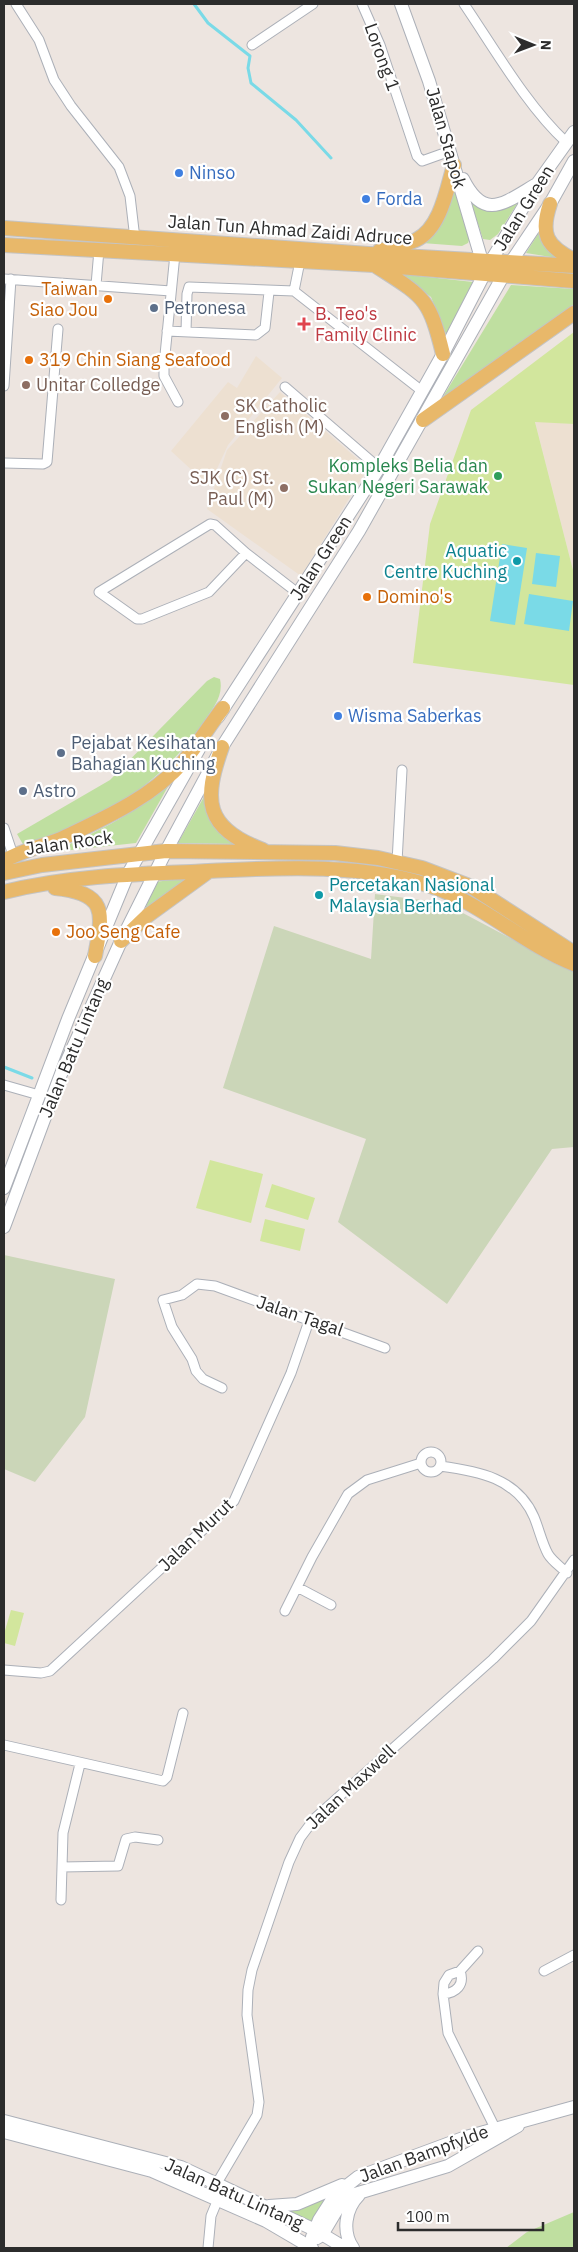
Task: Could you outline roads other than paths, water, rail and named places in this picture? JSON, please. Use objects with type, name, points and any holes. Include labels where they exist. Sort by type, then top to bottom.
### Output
[{"type":"main road","name":"Jalan Stapok","points":[[401,4],[429,81],[486,265]]},
{"type":"main road","name":"Jalan Green","points":[[140,853],[223,708],[299,594],[379,468],[442,354],[486,265],[537,184],[570,137]]},
{"type":"main road","points":[[452,157],[466,185],[476,200],[483,205],[501,204],[537,184]]},
{"type":"main road","points":[[371,260],[418,239],[426,232],[433,223],[446,195],[452,157]]},
{"type":"main road","name":"Jalan Green","points":[[155,873],[222,747],[359,531],[508,268],[550,204],[573,164]]},
{"type":"main road","points":[[550,204],[545,220],[545,231],[548,240],[561,254],[574,260]]},
{"type":"main road","name":"Jalan Tun Ahmad Zaidi Adruce","points":[[4,228],[371,260],[486,265],[574,281]]},
{"type":"main road","name":"Jalan Tun Ahmad Zaidi Adruce","points":[[4,244],[300,261],[371,260]]},
{"type":"main road","points":[[371,260],[417,293],[426,303],[432,314],[442,354]]},
{"type":"main road","name":"Jalan Tun Ahmad Zaidi Adruce","points":[[508,268],[574,266]]},
{"type":"main road","points":[[423,420],[574,313]]},
{"type":"main road","points":[[8,858],[47,845],[120,812],[148,792],[183,762],[223,708]]},
{"type":"main road","points":[[222,747],[211,776],[209,793],[211,804],[218,819],[226,831],[247,844],[272,853]]},
{"type":"main road","name":"Jalan Rock","points":[[4,873],[42,865],[166,851],[335,853],[397,862],[440,874],[472,888],[574,953]]},
{"type":"main road","name":"Jalan Batu Lintang","points":[[4,1188],[39,1095],[128,874],[140,853]]},
{"type":"main road","name":"Jalan Rock","points":[[4,892],[27,886],[128,874],[277,868],[391,877],[436,888],[464,900],[574,964]]},
{"type":"main road","points":[[121,941],[147,916],[209,871]]},
{"type":"main road","name":"Jalan Batu Lintang","points":[[4,1227],[61,1074],[121,941],[155,873]]},
{"type":"main road","points":[[27,886],[66,889],[85,894],[91,898],[99,909],[101,920],[95,956]]},
{"type":"main road","name":"Jalan Bampfylde","points":[[316,2240],[335,2195],[358,2177],[496,2128],[574,2106]]},
{"type":"main road","name":"Jalan Bampfylde","points":[[316,2240],[341,2203],[354,2194],[448,2166],[529,2120]]},
{"type":"main road","name":"Jalan Batu Lintang","points":[[4,2121],[182,2167],[261,2205],[316,2240]]},
{"type":"main road","name":"Jalan Batu Lintang","points":[[4,2132],[152,2171],[266,2221],[316,2240],[344,2248]]},
{"type":"main road","points":[[440,2148],[451,2155],[452,2161],[448,2166]]},
{"type":"main road","points":[[261,2205],[278,2207],[298,2204],[358,2177]]},
{"type":"main road","points":[[353,2248],[347,2232],[346,2218],[351,2205],[365,2191]]},
{"type":"street","points":[[16,4],[39,40],[54,80],[71,106],[119,167],[130,196],[135,239]]},
{"type":"street","points":[[252,46],[313,4]]},
{"type":"street","name":"Lorong 1","points":[[362,4],[380,45],[413,148],[422,161],[452,157]]},
{"type":"street","points":[[464,4],[506,67],[555,132],[570,137]]},
{"type":"street","points":[[96,285],[99,250]]},
{"type":"street","points":[[174,254],[164,376],[178,402]]},
{"type":"street","points":[[294,291],[300,261]]},
{"type":"street","points":[[4,386],[8,279],[171,291]]},
{"type":"street","points":[[186,332],[187,294],[189,287],[269,292],[294,291],[422,391]]},
{"type":"street","points":[[167,331],[256,335],[265,328],[269,292]]},
{"type":"street","points":[[4,463],[43,464],[47,462],[58,329]]},
{"type":"street","points":[[285,387],[379,468]]},
{"type":"street","points":[[246,553],[209,592],[142,619],[137,619],[99,592],[210,524],[215,525],[246,553],[299,594]]},
{"type":"street","points":[[397,862],[402,770]]},
{"type":"street","points":[[4,828],[8,858]]},
{"type":"street","points":[[4,1085],[39,1095]]},
{"type":"street","name":"Jalan Tagal","points":[[222,1388],[203,1378],[196,1371],[192,1359],[172,1327],[164,1300],[182,1295],[197,1284],[215,1286],[385,1348]]},
{"type":"street","name":"Jalan Murut","points":[[4,1670],[41,1673],[50,1671],[234,1501],[291,1374],[309,1321]]},
{"type":"street","points":[[284,1611],[348,1494],[367,1480],[421,1463],[426,1454],[434,1453],[440,1458],[440,1466]]},
{"type":"street","points":[[421,1463],[424,1470],[432,1472],[440,1466],[476,1470],[488,1474],[519,1493],[534,1517],[548,1554],[567,1573]]},
{"type":"street","name":"Jalan Maxwell","points":[[217,2183],[257,2115],[259,2091],[247,2015],[248,1990],[252,1970],[300,1838],[315,1818],[531,1621],[574,1563]]},
{"type":"street","points":[[297,1587],[331,1605]]},
{"type":"street","points":[[4,1745],[80,1764],[163,1781],[167,1777],[183,1713]]},
{"type":"street","points":[[61,1900],[63,1833],[80,1764]]},
{"type":"street","points":[[62,1867],[118,1866],[126,1839],[135,1837],[158,1840]]},
{"type":"street","points":[[478,1951],[460,1971],[449,1974],[442,1994],[448,2033],[496,2128]]},
{"type":"street","points":[[544,1971],[574,1956]]},
{"type":"street","points":[[442,1994],[452,1993],[458,1989],[462,1980],[460,1971]]},
{"type":"street","points":[[208,2248],[211,2216],[218,2199]]},
{"type":"water","points":[[502,544],[527,548],[515,625],[490,621]]},
{"type":"water","points":[[536,553],[560,556],[556,587],[532,584]]},
{"type":"water","points":[[529,594],[573,601],[569,631],[524,624]]},
{"type":"waterway","points":[[194,4],[208,23],[250,56],[248,68],[251,83],[296,120],[331,158]]},
{"type":"waterway","points":[[4,1067],[32,1078]]},
{"type":"place","name":"Ninso","points":[[179,173]]},
{"type":"place","name":"Forda","points":[[366,199]]},
{"type":"place","name":"Taiwan Siao Jou","points":[[108,299]]},
{"type":"place","name":"Petronesa","points":[[154,308]]},
{"type":"place","name":"B. Teo's Family Clinic","points":[[304,324]]},
{"type":"place","name":"319 Chin Siang Seafood","points":[[29,360]]},
{"type":"place","name":"Unitar Colledge","points":[[26,385]]},
{"type":"place","name":"SK Catholic English (M)","points":[[225,416]]},
{"type":"place","name":"Kompleks Belia dan Sukan Negeri Sarawak","points":[[498,476]]},
{"type":"place","name":"SJK (C) St. Paul (M)","points":[[284,488]]},
{"type":"place","name":"Aquatic Centre Kuching","points":[[517,561]]},
{"type":"place","name":"Domino's","points":[[367,597]]},
{"type":"place","name":"Wisma Saberkas","points":[[338,716]]},
{"type":"place","name":"Pejabat Kesihatan Bahagian Kuching","points":[[61,753]]},
{"type":"place","name":"Astro","points":[[23,791]]},
{"type":"place","name":"Percetakan Nasional Malaysia Berhad","points":[[319,895]]},
{"type":"place","name":"Joo Seng Cafe","points":[[56,932]]}]
